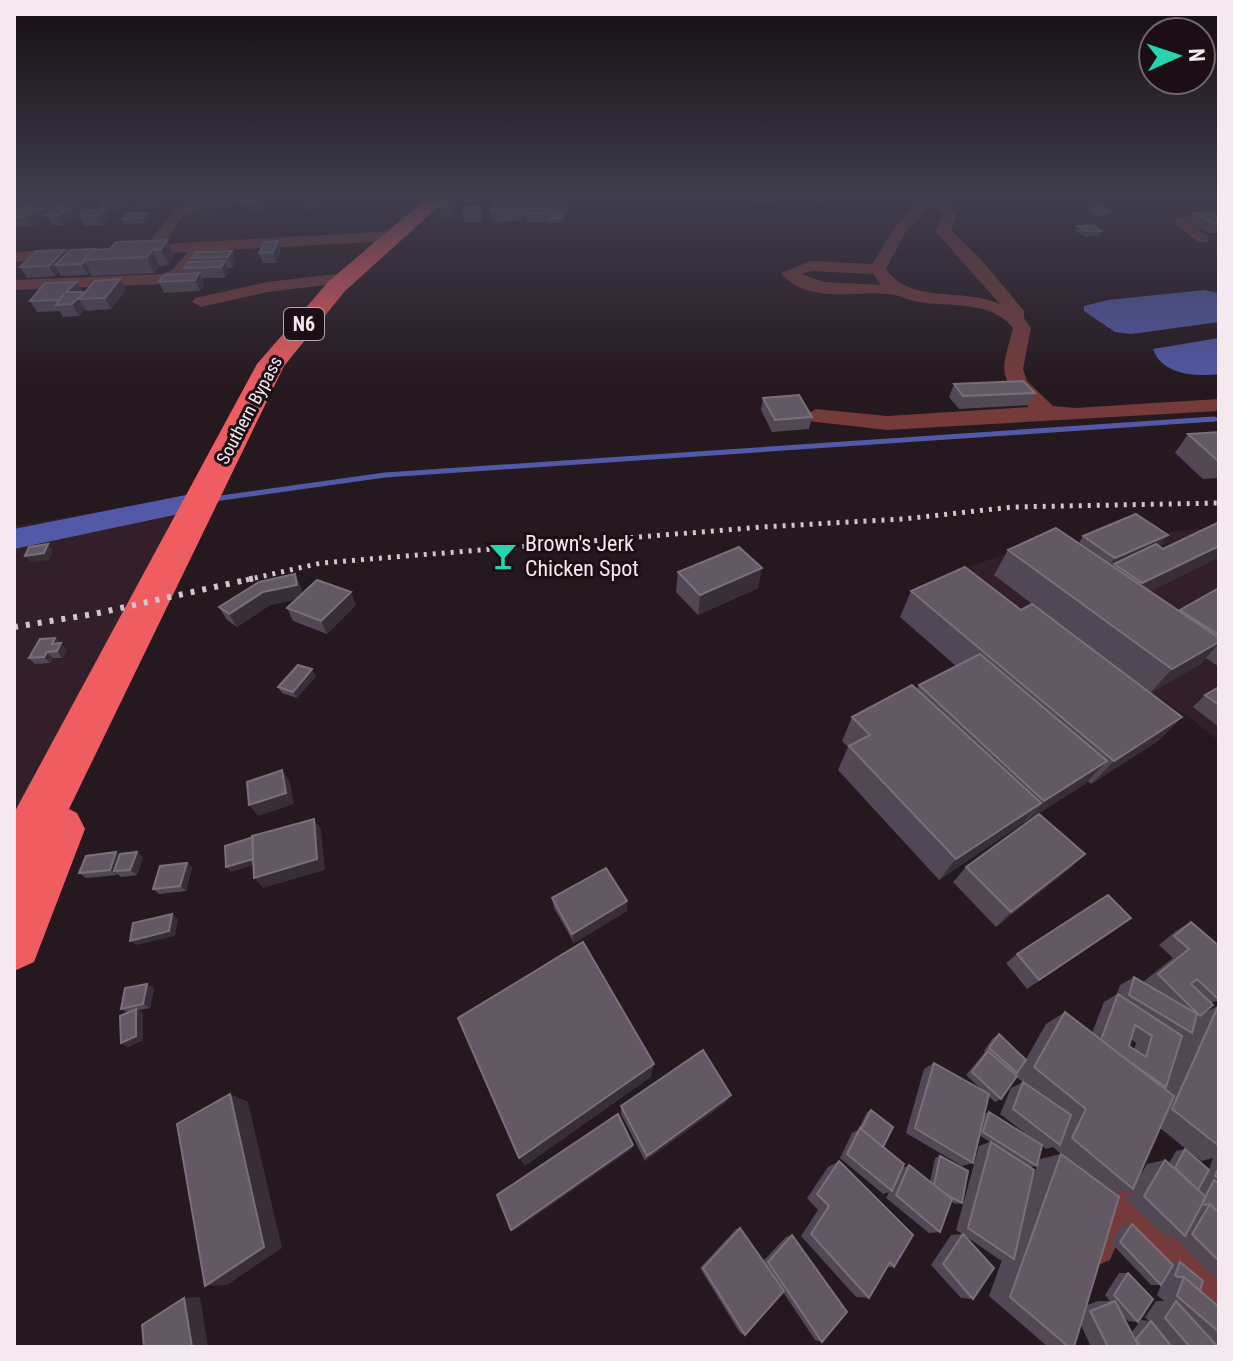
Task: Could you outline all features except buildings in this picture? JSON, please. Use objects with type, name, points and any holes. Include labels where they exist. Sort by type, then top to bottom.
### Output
[{"type":"highway","name":"Southern Bypass","points":[[14,866],[277,355],[344,268],[355,261]]},
{"type":"highway","name":"Southern Bypass","points":[[14,942],[118,669]]},
{"type":"street","points":[[14,285],[166,279],[178,274],[189,261]]},
{"type":"street","points":[[882,261],[878,269],[884,282],[898,290],[935,300],[978,301],[1015,319]]},
{"type":"street","points":[[971,261],[1010,302],[1015,319],[1022,328],[1013,369],[1017,383],[1047,412]]},
{"type":"street","points":[[878,269],[811,266],[789,273],[794,280],[815,285],[866,292],[898,290]]},
{"type":"street","points":[[201,302],[267,287],[318,281],[344,268]]},
{"type":"street","points":[[816,416],[887,423],[1219,405]]},
{"type":"street","points":[[1074,1291],[1100,1218],[1119,1208],[1201,1275],[1219,1295]]},
{"type":"shaded area","points":[[196,495],[14,833],[14,526]]},
{"type":"shaded area","points":[[1219,527],[1219,741],[1190,718],[960,570],[1024,547]]},
{"type":"water","points":[[1204,290],[1219,293],[1219,322],[1131,334],[1115,332],[1084,311],[1084,306],[1108,300]]},
{"type":"water","points":[[1219,338],[1219,374],[1190,374],[1172,369],[1157,358],[1153,349]]},
{"type":"waterway","points":[[1187,421],[1214,419]]},
{"type":"waterway","points":[[1187,421],[1219,419]]},
{"type":"waterway","points":[[214,499],[385,475],[1187,421]]},
{"type":"waterway","points":[[14,539],[201,501]]},
{"type":"railway","points":[[246,580],[321,563],[762,527],[903,519],[1013,507],[1219,503]]},
{"type":"railway","points":[[14,627],[94,614],[255,578]]},
{"type":"place","name":"Brown's Jerk Chicken Spot","points":[[503,556]]}]
